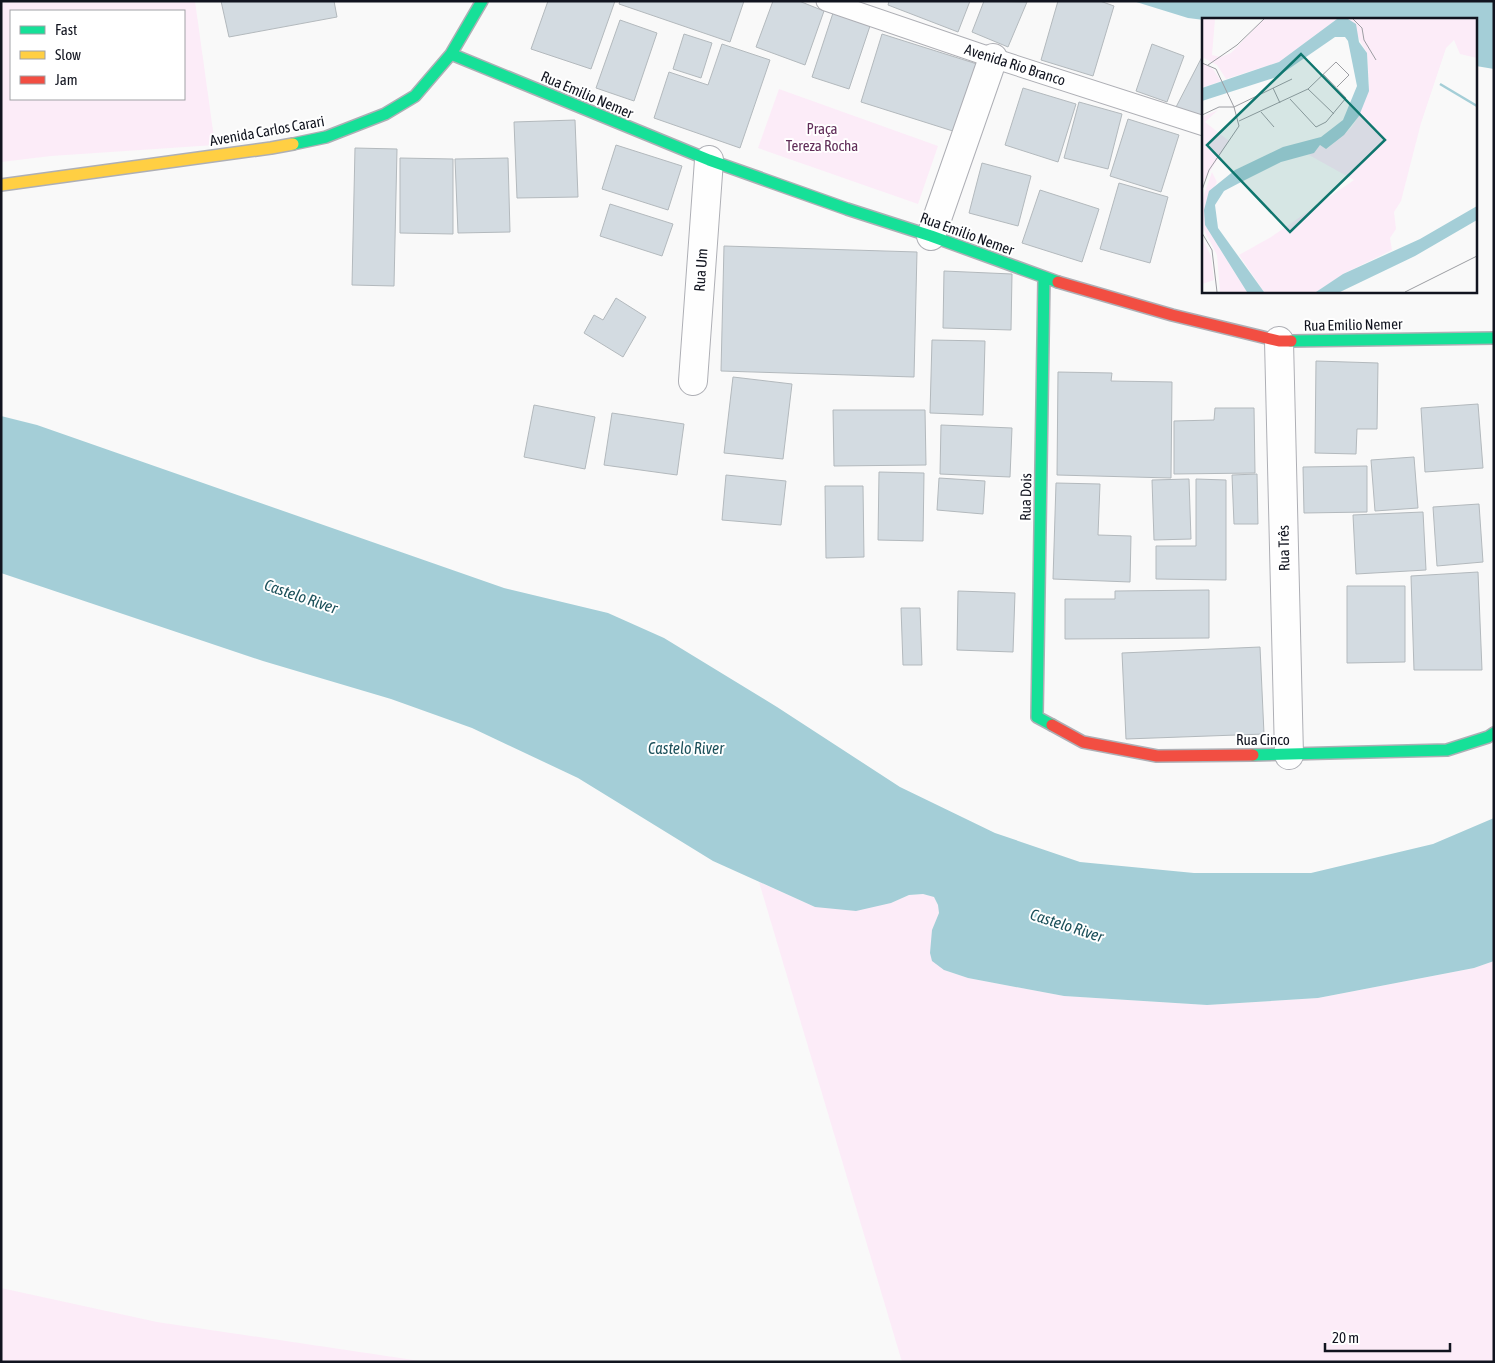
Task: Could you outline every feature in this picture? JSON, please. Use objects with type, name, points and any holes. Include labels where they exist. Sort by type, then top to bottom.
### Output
[{"type":"street","name":"Avenida Carlos Carari","points":[[1,185],[271,148],[326,137],[385,114],[415,96],[452,54],[482,1]]},
{"type":"street","name":"Rua Emilio Nemer","points":[[452,54],[709,160],[847,209],[931,236],[1044,278],[1172,315],[1280,341],[1494,338]]},
{"type":"street","points":[[931,236],[993,58]]},
{"type":"street","name":"Rua Um","points":[[693,380],[709,160]]},
{"type":"street","name":"Rua Dois","points":[[1037,717],[1044,278]]},
{"type":"street","name":"Rua Três","points":[[1280,341],[1289,755]]},
{"type":"street","name":"Rua Cinco","points":[[1037,717],[1083,742],[1157,756],[1289,755],[1448,750],[1488,737],[1494,732]]},
{"type":"lane","name":"Avenida Rio Branco","points":[[826,1],[993,58],[1202,125]]},
{"type":"green space","points":[[1,1],[195,1],[215,145],[51,156],[1,162]]},
{"type":"green space","name":"Praça Tereza Rocha","points":[[779,89],[938,146],[918,204],[758,148]]},
{"type":"green space","points":[[759,882],[815,907],[891,903],[909,895],[923,894],[934,897],[939,913],[932,931],[944,970],[968,978],[1064,996],[1207,1005],[1318,998],[1474,968],[1494,961],[1494,1362],[902,1362]]},
{"type":"green space","points":[[1,1288],[157,1322],[427,1362],[1,1362]]},
{"type":"water","points":[[1133,1],[1494,1],[1494,69],[1478,66],[1478,18],[1202,18],[1202,20],[1188,18]]},
{"type":"water","name":"Castelo River","points":[[1,416],[37,425],[504,588],[608,613],[664,638],[777,707],[900,787],[995,833],[1080,862],[1194,873],[1311,873],[1433,844],[1494,818],[1494,961],[1474,968],[1318,998],[1207,1005],[1064,996],[968,978],[944,970],[932,961],[930,953],[932,930],[939,913],[934,897],[923,894],[909,895],[891,903],[856,911],[815,907],[713,861],[578,778],[472,728],[391,699],[263,661],[1,573]]},
{"type":"building","points":[[221,1],[334,1],[337,17],[229,37]]},
{"type":"building","points":[[548,1],[615,1],[591,69],[531,49]]},
{"type":"building","points":[[620,1],[744,1],[730,42],[619,4]]},
{"type":"building","points":[[773,1],[799,1],[824,11],[805,65],[756,47]]},
{"type":"building","points":[[889,1],[970,1],[958,32],[888,5]]},
{"type":"building","points":[[984,1],[1027,2],[1008,47],[972,32]]},
{"type":"building","points":[[1058,1],[1100,1],[1114,6],[1093,76],[1041,60]]},
{"type":"building","points":[[833,13],[870,26],[849,89],[812,77]]},
{"type":"building","points":[[620,20],[657,33],[634,101],[596,88]]},
{"type":"building","points":[[684,34],[712,43],[701,78],[673,69]]},
{"type":"building","points":[[882,34],[977,64],[956,132],[861,102]]},
{"type":"building","points":[[722,44],[770,60],[740,148],[654,118],[669,72],[708,85]]},
{"type":"building","points":[[1152,44],[1184,56],[1167,102],[1136,91]]},
{"type":"building","points":[[1202,57],[1202,122],[1175,109]]},
{"type":"building","points":[[1023,88],[1076,104],[1058,162],[1005,145]]},
{"type":"building","points":[[1079,102],[1122,114],[1108,169],[1064,158]]},
{"type":"building","points":[[1128,119],[1179,135],[1161,192],[1110,176]]},
{"type":"building","points":[[575,120],[578,197],[517,198],[514,122]]},
{"type":"building","points":[[616,145],[682,166],[668,210],[602,189]]},
{"type":"building","points":[[355,148],[397,149],[394,286],[352,285]]},
{"type":"building","points":[[400,158],[453,159],[453,234],[400,233]]},
{"type":"building","points":[[508,158],[510,232],[458,233],[455,159]]},
{"type":"building","points":[[982,163],[1031,176],[1018,226],[969,213]]},
{"type":"building","points":[[1119,183],[1168,197],[1150,263],[1100,249]]},
{"type":"building","points":[[1040,190],[1099,209],[1082,262],[1022,243]]},
{"type":"building","points":[[610,204],[673,224],[662,256],[600,236]]},
{"type":"building","points":[[724,246],[917,252],[914,377],[721,371]]},
{"type":"building","points":[[944,271],[1012,274],[1011,330],[943,328]]},
{"type":"building","points":[[616,298],[646,317],[623,357],[584,333],[594,315],[603,320]]},
{"type":"building","points":[[932,340],[985,341],[983,415],[930,413]]},
{"type":"building","points":[[1316,361],[1378,363],[1377,429],[1357,429],[1356,454],[1315,453]]},
{"type":"building","points":[[1058,372],[1112,373],[1111,381],[1172,382],[1171,478],[1057,475]]},
{"type":"building","points":[[733,377],[792,384],[783,459],[724,453]]},
{"type":"building","points":[[1478,404],[1483,468],[1425,472],[1421,408]]},
{"type":"building","points":[[534,405],[595,417],[585,469],[524,457]]},
{"type":"building","points":[[1215,408],[1254,408],[1255,473],[1174,474],[1174,421],[1214,420]]},
{"type":"building","points":[[833,410],[925,410],[926,465],[834,466]]},
{"type":"building","points":[[612,413],[684,424],[677,475],[604,465]]},
{"type":"building","points":[[941,425],[1012,428],[1010,477],[940,474]]},
{"type":"building","points":[[1414,457],[1418,508],[1375,511],[1371,460]]},
{"type":"building","points":[[1367,466],[1367,512],[1304,513],[1303,467]]},
{"type":"building","points":[[879,472],[924,473],[923,541],[878,540]]},
{"type":"building","points":[[1257,474],[1258,524],[1234,524],[1232,475]]},
{"type":"building","points":[[726,475],[786,481],[781,525],[722,520]]},
{"type":"building","points":[[939,478],[985,481],[983,514],[937,510]]},
{"type":"building","points":[[1189,479],[1191,539],[1154,540],[1152,480]]},
{"type":"building","points":[[1196,479],[1226,480],[1226,580],[1156,579],[1156,546],[1196,546]]},
{"type":"building","points":[[1056,483],[1100,484],[1098,535],[1131,536],[1130,582],[1053,579]]},
{"type":"building","points":[[825,486],[863,486],[864,557],[826,558]]},
{"type":"building","points":[[1479,504],[1483,562],[1437,566],[1433,507]]},
{"type":"building","points":[[1423,512],[1426,570],[1356,574],[1353,515]]},
{"type":"building","points":[[1478,572],[1482,670],[1414,670],[1411,576]]},
{"type":"building","points":[[1347,586],[1405,586],[1405,662],[1347,663]]},
{"type":"building","points":[[1209,590],[1209,638],[1065,639],[1065,599],[1115,599],[1115,591]]},
{"type":"building","points":[[958,591],[1015,593],[1013,652],[957,650]]},
{"type":"building","points":[[901,608],[920,608],[922,665],[903,665]]},
{"type":"building","points":[[1260,647],[1264,734],[1126,739],[1122,653]]},
{"type":"traffic: fast","points":[[293,144],[326,137],[385,114],[415,96],[451,54],[482,1]]},
{"type":"traffic: fast","points":[[451,54],[709,160],[847,209],[931,236],[1058,282]]},
{"type":"traffic: fast","points":[[1044,278],[1037,717],[1052,725]]},
{"type":"traffic: fast","points":[[1291,341],[1494,338]]},
{"type":"traffic: fast","points":[[1253,755],[1447,750],[1488,737],[1494,733]]},
{"type":"traffic: slow","points":[[1,185],[293,144]]},
{"type":"traffic: jam","points":[[1058,282],[1172,315],[1279,341],[1291,341]]},
{"type":"traffic: jam","points":[[1052,725],[1083,742],[1157,756],[1253,755]]}]
